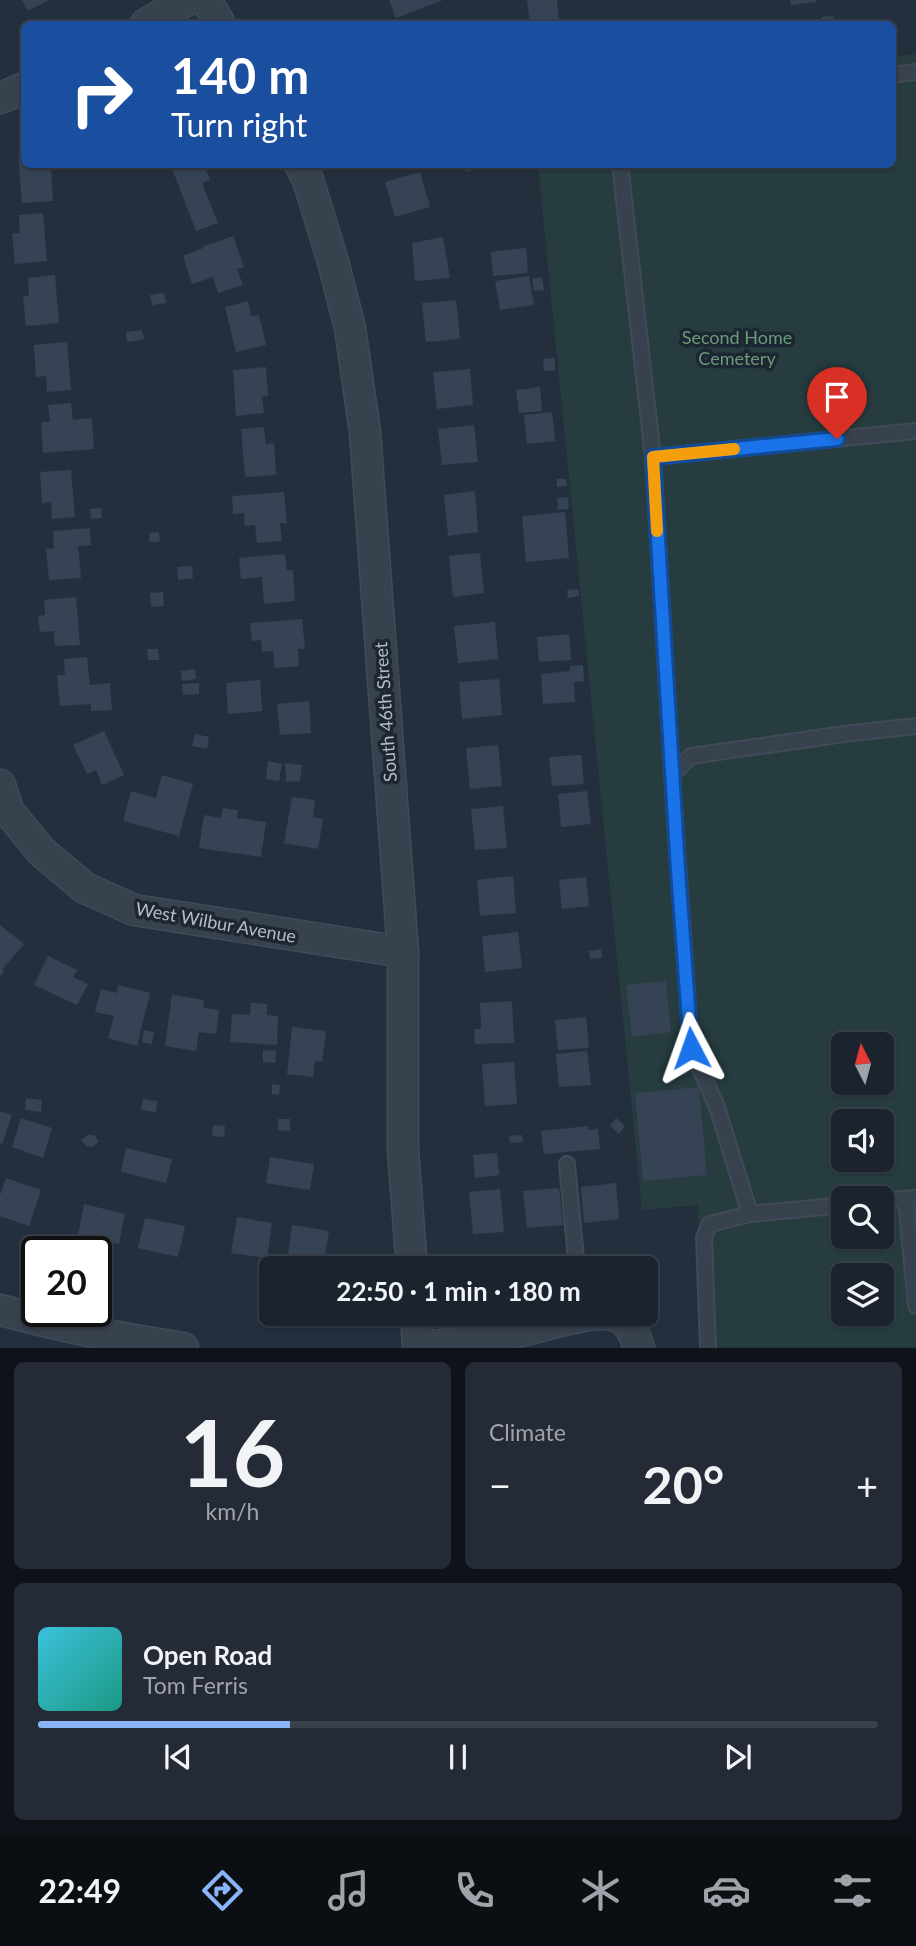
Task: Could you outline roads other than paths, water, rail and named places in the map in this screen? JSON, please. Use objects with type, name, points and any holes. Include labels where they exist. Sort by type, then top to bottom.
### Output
[{"type":"street","points":[[151,21],[187,0]]},
{"type":"street","points":[[205,0],[218,21]]},
{"type":"street","points":[[0,98],[21,89]]},
{"type":"street","name":"South 46th Street","points":[[302,168],[332,258],[350,328],[365,432],[403,952],[403,1150],[411,1256]]},
{"type":"street","name":"West Wilbur Avenue","points":[[0,785],[9,812],[42,852],[85,888],[134,911],[403,952]]},
{"type":"street","points":[[0,1310],[74,1328],[183,1348]]},
{"type":"street","points":[[417,1326],[419,1348],[515,1333],[542,1326]]},
{"type":"street","points":[[629,1326],[639,1348]]},
{"type":"lane","points":[[896,74],[916,72]]},
{"type":"lane","points":[[620,168],[653,457],[691,1048],[717,1107],[750,1214]]},
{"type":"lane","points":[[653,457],[916,431]]},
{"type":"lane","points":[[672,775],[691,756],[916,726]]},
{"type":"lane","points":[[567,1164],[576,1256]]},
{"type":"lane","points":[[911,1199],[916,1306]]},
{"type":"lane","points":[[708,1348],[704,1237],[710,1224],[750,1214],[831,1206]]},
{"type":"park label","name":"Second Home Cemetery","points":[[737,347]]}]
